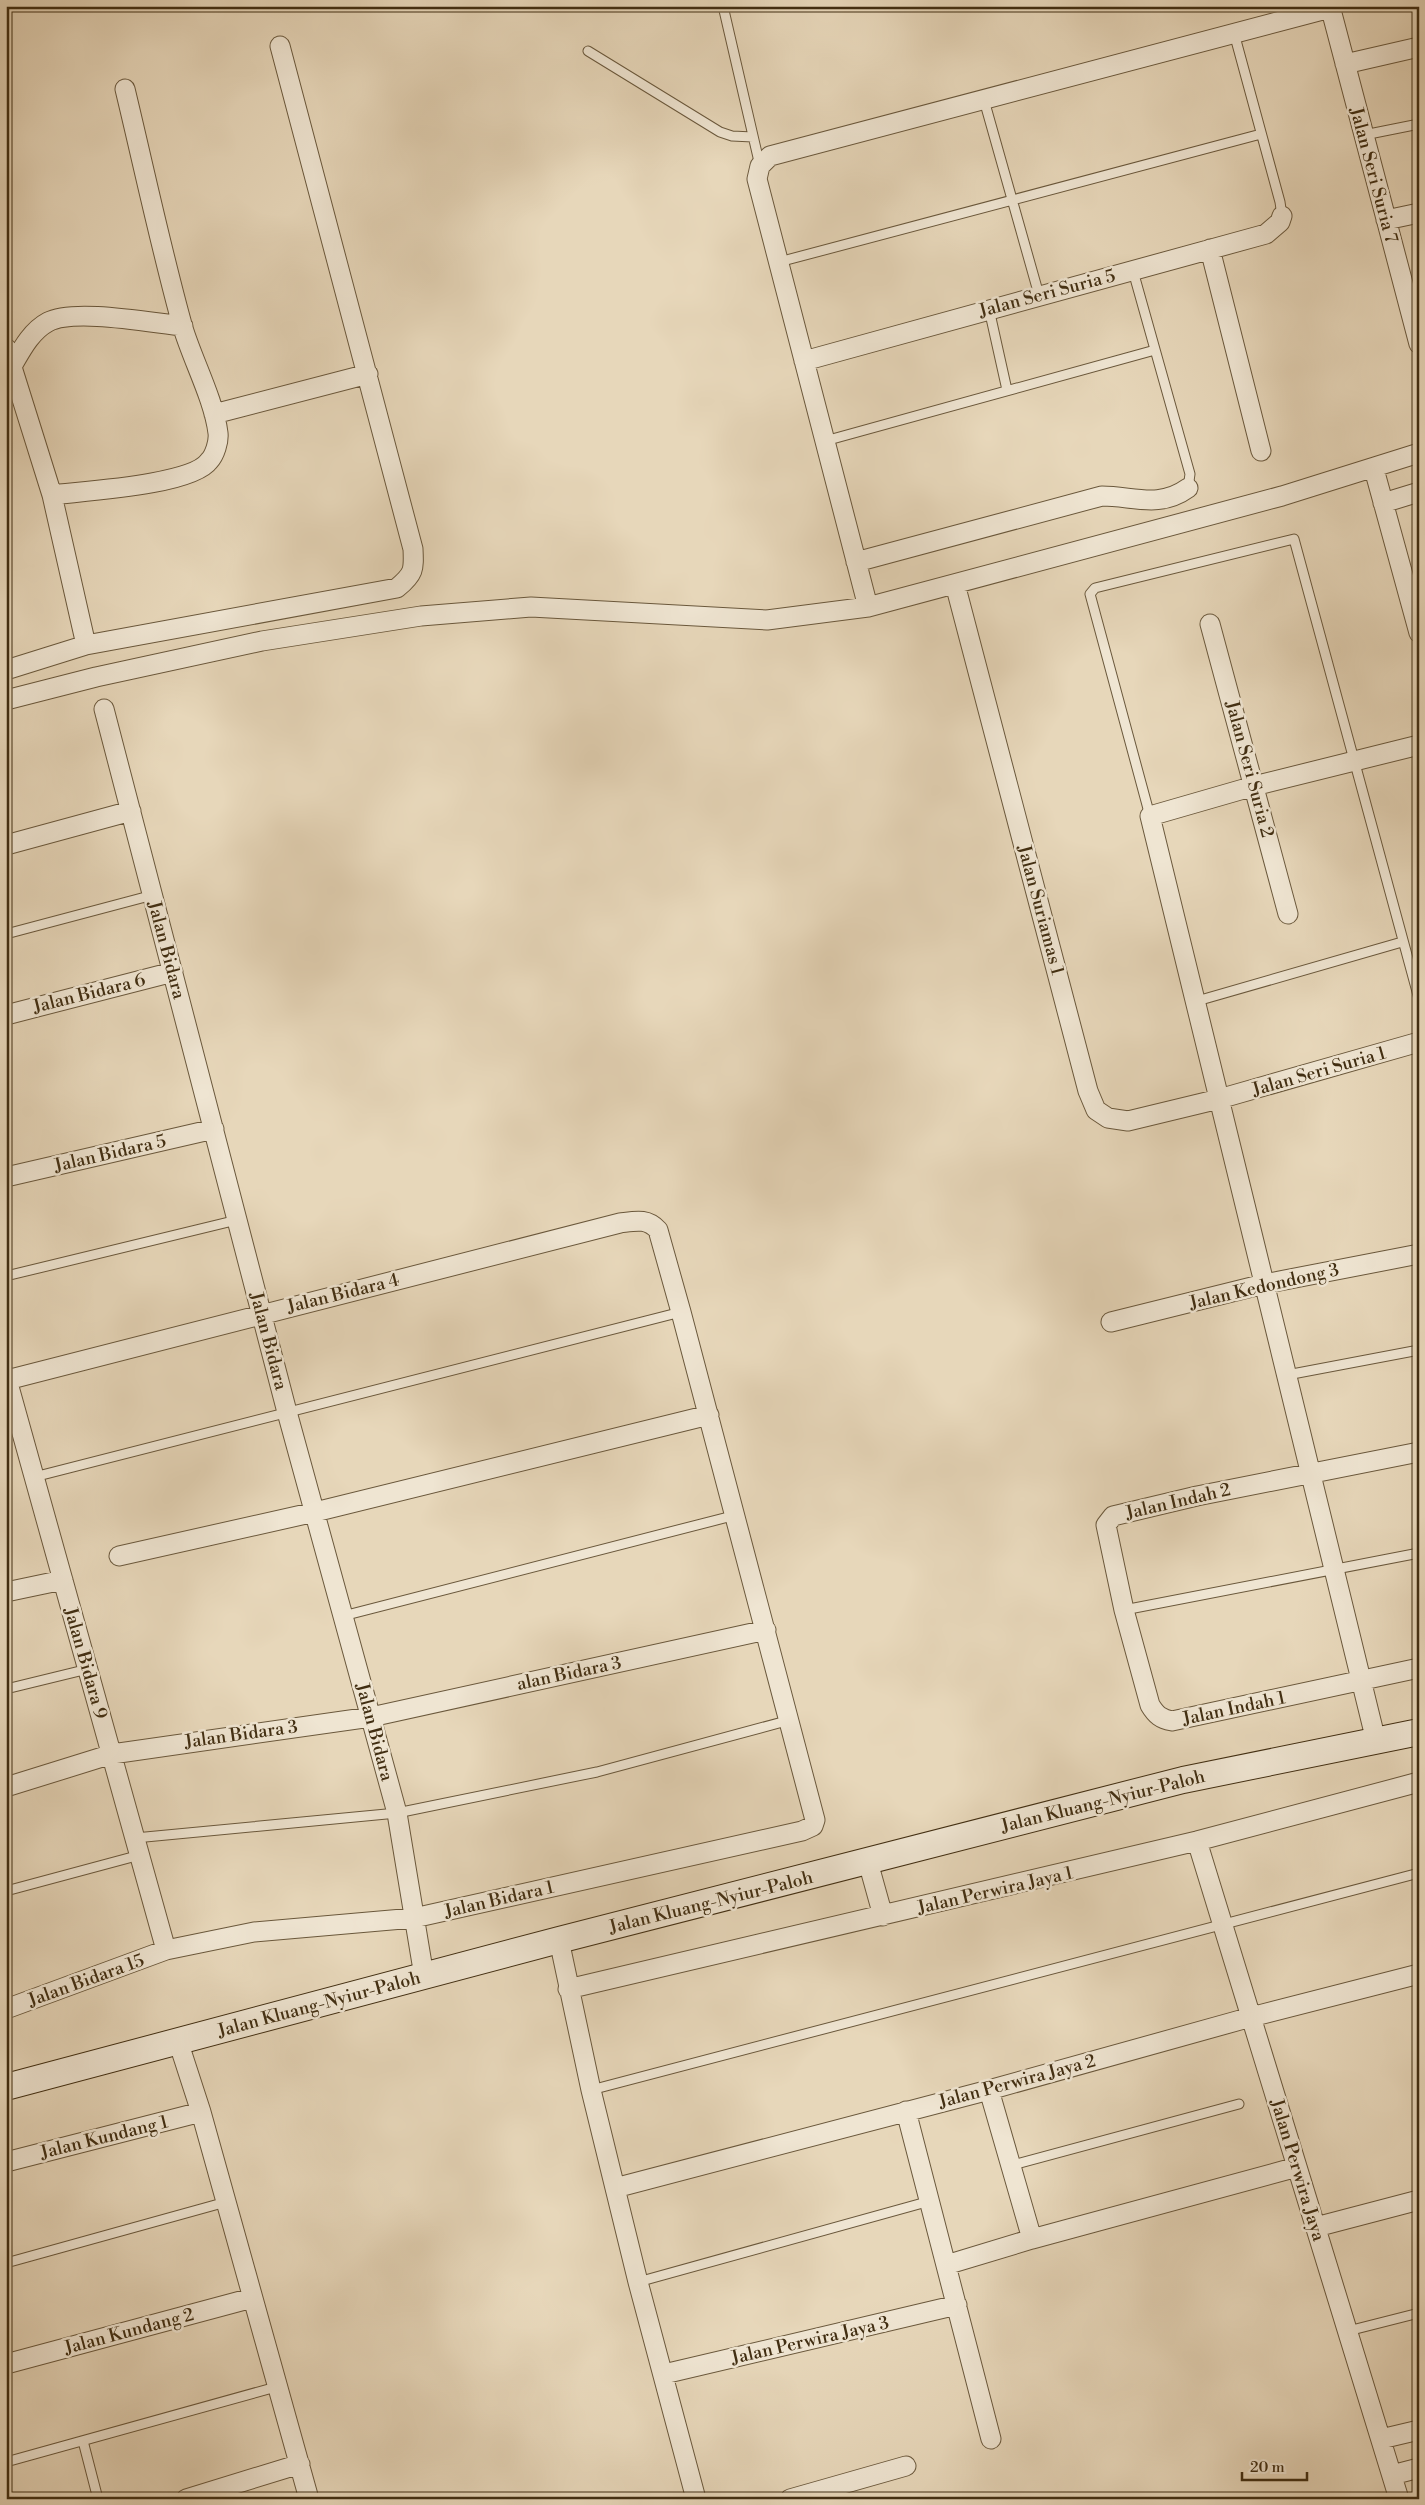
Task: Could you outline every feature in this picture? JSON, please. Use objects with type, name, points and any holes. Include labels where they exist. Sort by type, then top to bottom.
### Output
[{"type":"street","points":[[868,607],[758,179],[760,166],[770,156],[1330,7]]},
{"type":"street","name":"Jalan Seri Suria 7","points":[[1330,7],[1386,220],[1412,294],[1419,344]]},
{"type":"street","points":[[6,670],[86,645],[397,588],[410,578],[414,567],[413,549],[280,46]]},
{"type":"street","points":[[1345,64],[1419,48]]},
{"type":"street","points":[[52,495],[164,481],[199,471],[210,461],[216,447],[218,435],[214,414],[183,326],[125,88]]},
{"type":"street","points":[[1386,220],[1419,213]]},
{"type":"street","name":"Jalan Seri Suria 5","points":[[804,361],[1266,234],[1280,222],[1282,216]]},
{"type":"street","points":[[1210,249],[1261,451]]},
{"type":"street","points":[[9,371],[30,337],[48,322],[66,317],[94,317],[183,326]]},
{"type":"street","points":[[6,348],[9,371],[52,495],[86,645]]},
{"type":"street","points":[[214,414],[368,374]]},
{"type":"street","points":[[6,700],[96,677],[262,641],[421,616],[531,607],[767,620],[868,607],[1273,499],[1419,453]]},
{"type":"street","points":[[1374,468],[1419,633]]},
{"type":"street","points":[[856,562],[1102,496],[1117,496],[1148,502],[1180,494],[1188,488]]},
{"type":"street","points":[[1383,503],[1419,492]]},
{"type":"street","name":"Jalan Suriamas 1","points":[[955,584],[1086,1082],[1096,1110],[1108,1118],[1128,1121],[1219,1099]]},
{"type":"street","name":"Jalan Seri Suria 2","points":[[1210,624],[1288,914]]},
{"type":"street","name":"Jalan Bidara","points":[[104,709],[287,1412],[397,1813],[424,1976]]},
{"type":"street","points":[[1376,1741],[1219,1099],[1197,1001],[1150,816],[1254,786],[1419,745]]},
{"type":"street","points":[[6,845],[131,811]]},
{"type":"street","name":"Jalan Bidara 6","points":[[6,1015],[172,972]]},
{"type":"street","name":"Jalan Seri Suria 1","points":[[1219,1099],[1419,1042]]},
{"type":"street","name":"Jalan Bidara 5","points":[[6,1177],[214,1129]]},
{"type":"street","name":"Jalan Bidara 4","points":[[7,1378],[620,1223],[640,1220],[651,1223],[658,1230],[681,1312]]},
{"type":"street","name":"Jalan Kedondong 3","points":[[1111,1322],[1264,1284],[1419,1254]]},
{"type":"street","points":[[681,1312],[790,1720]]},
{"type":"street","name":"Jalan Bidara 9","points":[[7,1378],[166,1950]]},
{"type":"street","points":[[119,1556],[315,1512],[709,1415]]},
{"type":"street","points":[[1311,1473],[1419,1452]]},
{"type":"street","name":"Jalan Indah 2","points":[[1124,1610],[1106,1525],[1109,1519],[1197,1496],[1311,1473]]},
{"type":"street","points":[[6,1592],[63,1580]]},
{"type":"street","name":"Jalan Indah 1","points":[[1124,1610],[1150,1705],[1155,1714],[1162,1719],[1172,1721],[1419,1668]]},
{"type":"street","name":"alan Bidara 3","points":[[371,1717],[766,1630]]},
{"type":"street","name":"Jalan Bidara 3","points":[[6,1787],[112,1754],[371,1717]]},
{"type":"street","name":"Jalan Bidara 1","points":[[166,1950],[254,1932],[414,1918],[802,1831],[812,1826],[814,1812],[790,1720]]},
{"type":"street","name":"Jalan Kluang-Nyiur-Paloh","points":[[6,2087],[559,1940],[1183,1780],[1419,1732]]},
{"type":"street","name":"Jalan Perwira Jaya 1","points":[[568,1989],[1197,1841],[1419,1782]]},
{"type":"street","name":"Jalan Perwira Jaya","points":[[1197,1841],[1400,2499]]},
{"type":"street","points":[[868,1862],[883,1916]]},
{"type":"street","points":[[559,1940],[591,2090],[638,2282],[696,2499]]},
{"type":"street","name":"Jalan Bidara 15","points":[[6,2010],[166,1950]]},
{"type":"street","name":"Jalan Perwira Jaya 2","points":[[615,2188],[989,2090],[1250,2017],[1419,1974]]},
{"type":"street","points":[[178,2041],[201,2112],[276,2388],[309,2499]]},
{"type":"street","points":[[989,2090],[1009,2166],[1032,2239]]},
{"type":"street","points":[[906,2111],[991,2439]]},
{"type":"street","name":"Jalan Kundang 1","points":[[6,2162],[201,2112]]},
{"type":"street","points":[[946,2265],[1032,2239],[1297,2167]]},
{"type":"street","points":[[1316,2227],[1419,2200]]},
{"type":"street","name":"Jalan Kundang 2","points":[[6,2364],[252,2298]]},
{"type":"street","name":"Jalan Perwira Jaya 3","points":[[664,2374],[957,2305]]},
{"type":"street","points":[[1381,2439],[1419,2430]]},
{"type":"street","points":[[186,2499],[300,2464]]},
{"type":"street","points":[[790,2499],[906,2466]]},
{"type":"street","points":[[1392,2475],[1419,2468]]},
{"type":"lane","points":[[723,6],[760,166]]},
{"type":"lane","points":[[1234,32],[1280,202],[1282,216]]},
{"type":"lane","points":[[588,52],[720,132],[732,136],[753,137]]},
{"type":"lane","points":[[984,100],[1039,296]]},
{"type":"lane","points":[[1364,135],[1419,124]]},
{"type":"lane","points":[[779,262],[1261,134]]},
{"type":"lane","points":[[1134,270],[1190,474],[1188,488]]},
{"type":"lane","points":[[988,309],[1007,390]]},
{"type":"lane","points":[[825,441],[1155,350]]},
{"type":"lane","points":[[1150,816],[1090,600],[1090,594],[1095,588],[1294,539],[1419,999]]},
{"type":"lane","points":[[6,934],[153,896]]},
{"type":"lane","points":[[1197,1001],[1402,942]]},
{"type":"lane","points":[[6,1276],[237,1220]]},
{"type":"lane","points":[[34,1477],[681,1312]]},
{"type":"lane","points":[[1287,1374],[1419,1350]]},
{"type":"lane","points":[[343,1616],[736,1515]]},
{"type":"lane","points":[[1124,1610],[1419,1553]]},
{"type":"lane","points":[[6,1689],[88,1669]]},
{"type":"lane","points":[[6,1891],[138,1847],[397,1813],[597,1772],[790,1720]]},
{"type":"lane","points":[[591,2090],[1419,1873]]},
{"type":"lane","points":[[1009,2166],[1239,2104]]},
{"type":"lane","points":[[638,2282],[930,2201]]},
{"type":"lane","points":[[6,2263],[226,2202]]},
{"type":"lane","points":[[1348,2331],[1419,2313]]},
{"type":"lane","points":[[6,2462],[276,2388]]},
{"type":"lane","points":[[83,2441],[98,2499]]}]
